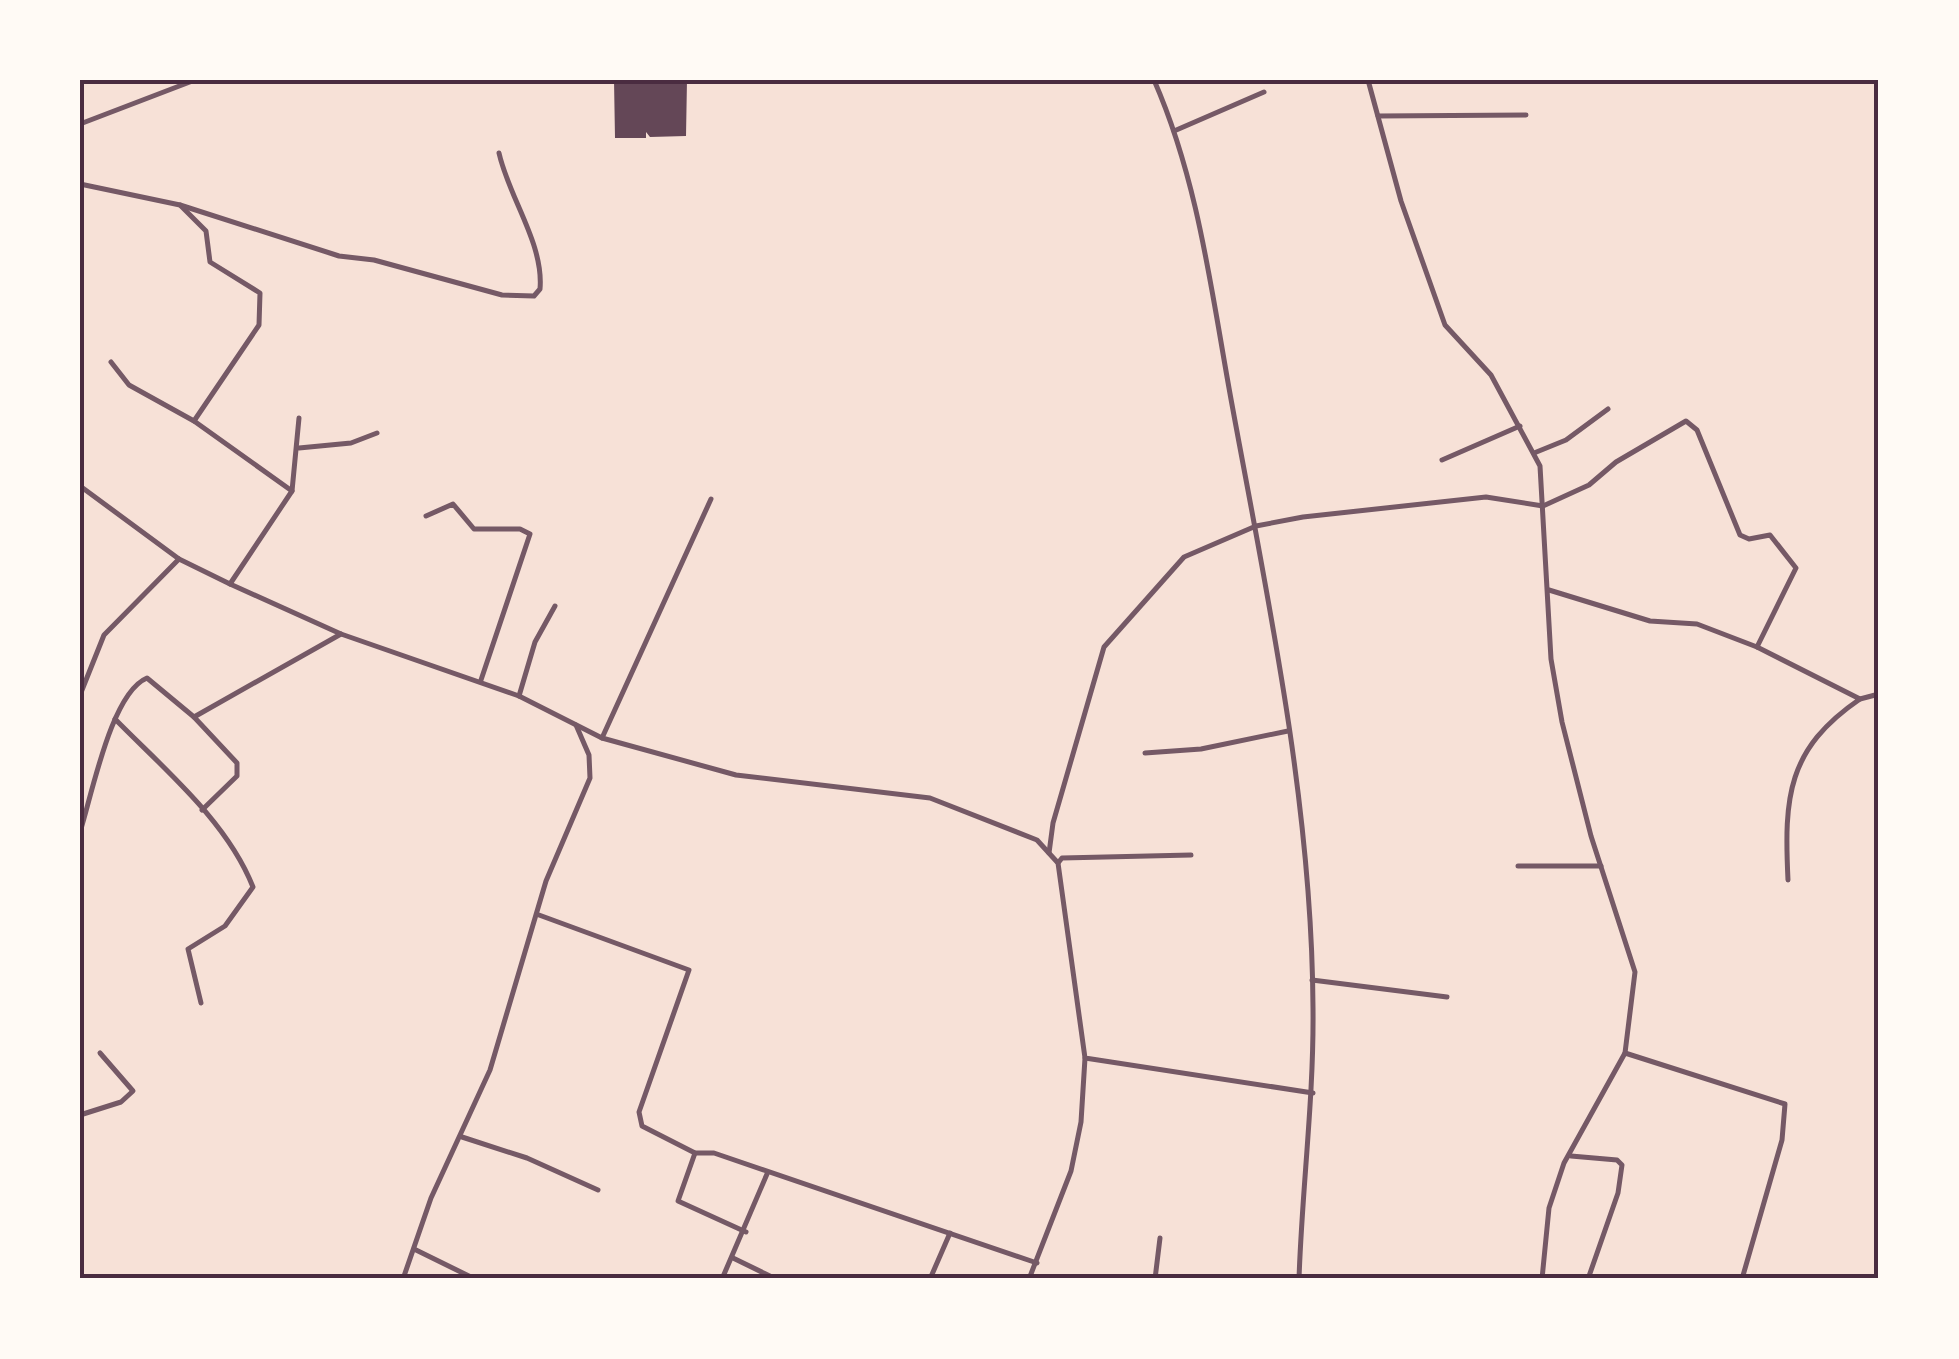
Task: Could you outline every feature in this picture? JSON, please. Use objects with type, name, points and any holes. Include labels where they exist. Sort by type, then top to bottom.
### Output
[{"type":"street","points":[[80,124],[166,84],[195,80]]},
{"type":"street","points":[[1154,80],[1174,131],[1204,241],[1256,526],[1288,732],[1312,980],[1313,1093],[1300,1279]]},
{"type":"street","points":[[1368,80],[1401,201],[1445,324],[1461,348],[1490,375],[1540,466],[1552,660],[1562,722],[1600,866],[1635,972],[1626,1053],[1570,1156],[1550,1208],[1542,1279]]},
{"type":"street","points":[[1174,131],[1264,92]]},
{"type":"street","points":[[1378,116],[1526,116]]},
{"type":"street","points":[[80,184],[180,206],[339,256],[374,260],[502,295],[534,296],[540,289],[540,262],[511,197],[500,153]]},
{"type":"street","points":[[180,206],[206,231],[210,262],[256,287],[262,304],[259,325],[194,422]]},
{"type":"street","points":[[111,362],[129,385],[194,422],[292,491]]},
{"type":"street","points":[[1534,453],[1566,440],[1608,409]]},
{"type":"street","points":[[230,584],[292,491],[299,418]]},
{"type":"street","points":[[1048,856],[1053,822],[1104,648],[1184,557],[1256,526],[1486,497],[1543,506],[1590,485],[1616,462],[1682,420],[1692,424],[1737,531],[1745,538],[1770,536],[1796,568],[1757,647]]},
{"type":"street","points":[[1442,460],[1520,426]]},
{"type":"street","points":[[299,448],[351,443],[377,433]]},
{"type":"street","points":[[80,486],[179,559],[230,584],[341,634],[481,680],[602,738],[736,775],[930,798],[1037,840],[1058,863]]},
{"type":"street","points":[[602,738],[711,499]]},
{"type":"street","points":[[426,516],[453,504],[474,529],[520,529],[530,534],[481,680]]},
{"type":"street","points":[[80,694],[104,636],[179,559]]},
{"type":"street","points":[[1548,590],[1650,621],[1698,624],[1757,647],[1860,698]]},
{"type":"street","points":[[519,696],[536,642],[555,606]]},
{"type":"street","points":[[194,717],[341,634]]},
{"type":"street","points":[[80,832],[126,696],[147,678],[194,717],[240,770],[202,810]]},
{"type":"street","points":[[1788,880],[1785,818],[1792,782],[1810,742],[1860,698],[1879,694]]},
{"type":"street","points":[[116,719],[202,810],[245,866],[253,887],[225,926],[188,949],[201,1003]]},
{"type":"street","points":[[403,1279],[431,1198],[490,1070],[539,915],[546,880],[590,778],[589,755],[576,725]]},
{"type":"street","points":[[1144,753],[1201,749],[1288,732]]},
{"type":"street","points":[[1029,1279],[1071,1171],[1081,1122],[1085,1058],[1058,863],[1062,858],[1191,855]]},
{"type":"street","points":[[1518,866],[1600,866]]},
{"type":"street","points":[[539,915],[690,970],[638,1112],[642,1126],[695,1152],[714,1154],[1037,1263]]},
{"type":"street","points":[[1312,980],[1447,997]]},
{"type":"street","points":[[80,1115],[121,1102],[133,1090],[100,1052]]},
{"type":"street","points":[[1626,1053],[1785,1104],[1782,1140],[1742,1279]]},
{"type":"street","points":[[1085,1058],[1313,1093]]},
{"type":"street","points":[[462,1137],[527,1158],[598,1190]]},
{"type":"street","points":[[695,1152],[678,1201],[746,1232]]},
{"type":"street","points":[[1570,1156],[1617,1160],[1622,1165],[1588,1279]]},
{"type":"street","points":[[722,1279],[746,1232],[767,1174]]},
{"type":"street","points":[[930,1279],[950,1233]]},
{"type":"street","points":[[1155,1279],[1160,1238]]},
{"type":"street","points":[[414,1248],[475,1279]]},
{"type":"street","points":[[734,1258],[776,1279]]},
{"type":"building","points":[[614,80],[687,80],[686,136],[650,137],[646,132],[646,138],[615,138]]}]
